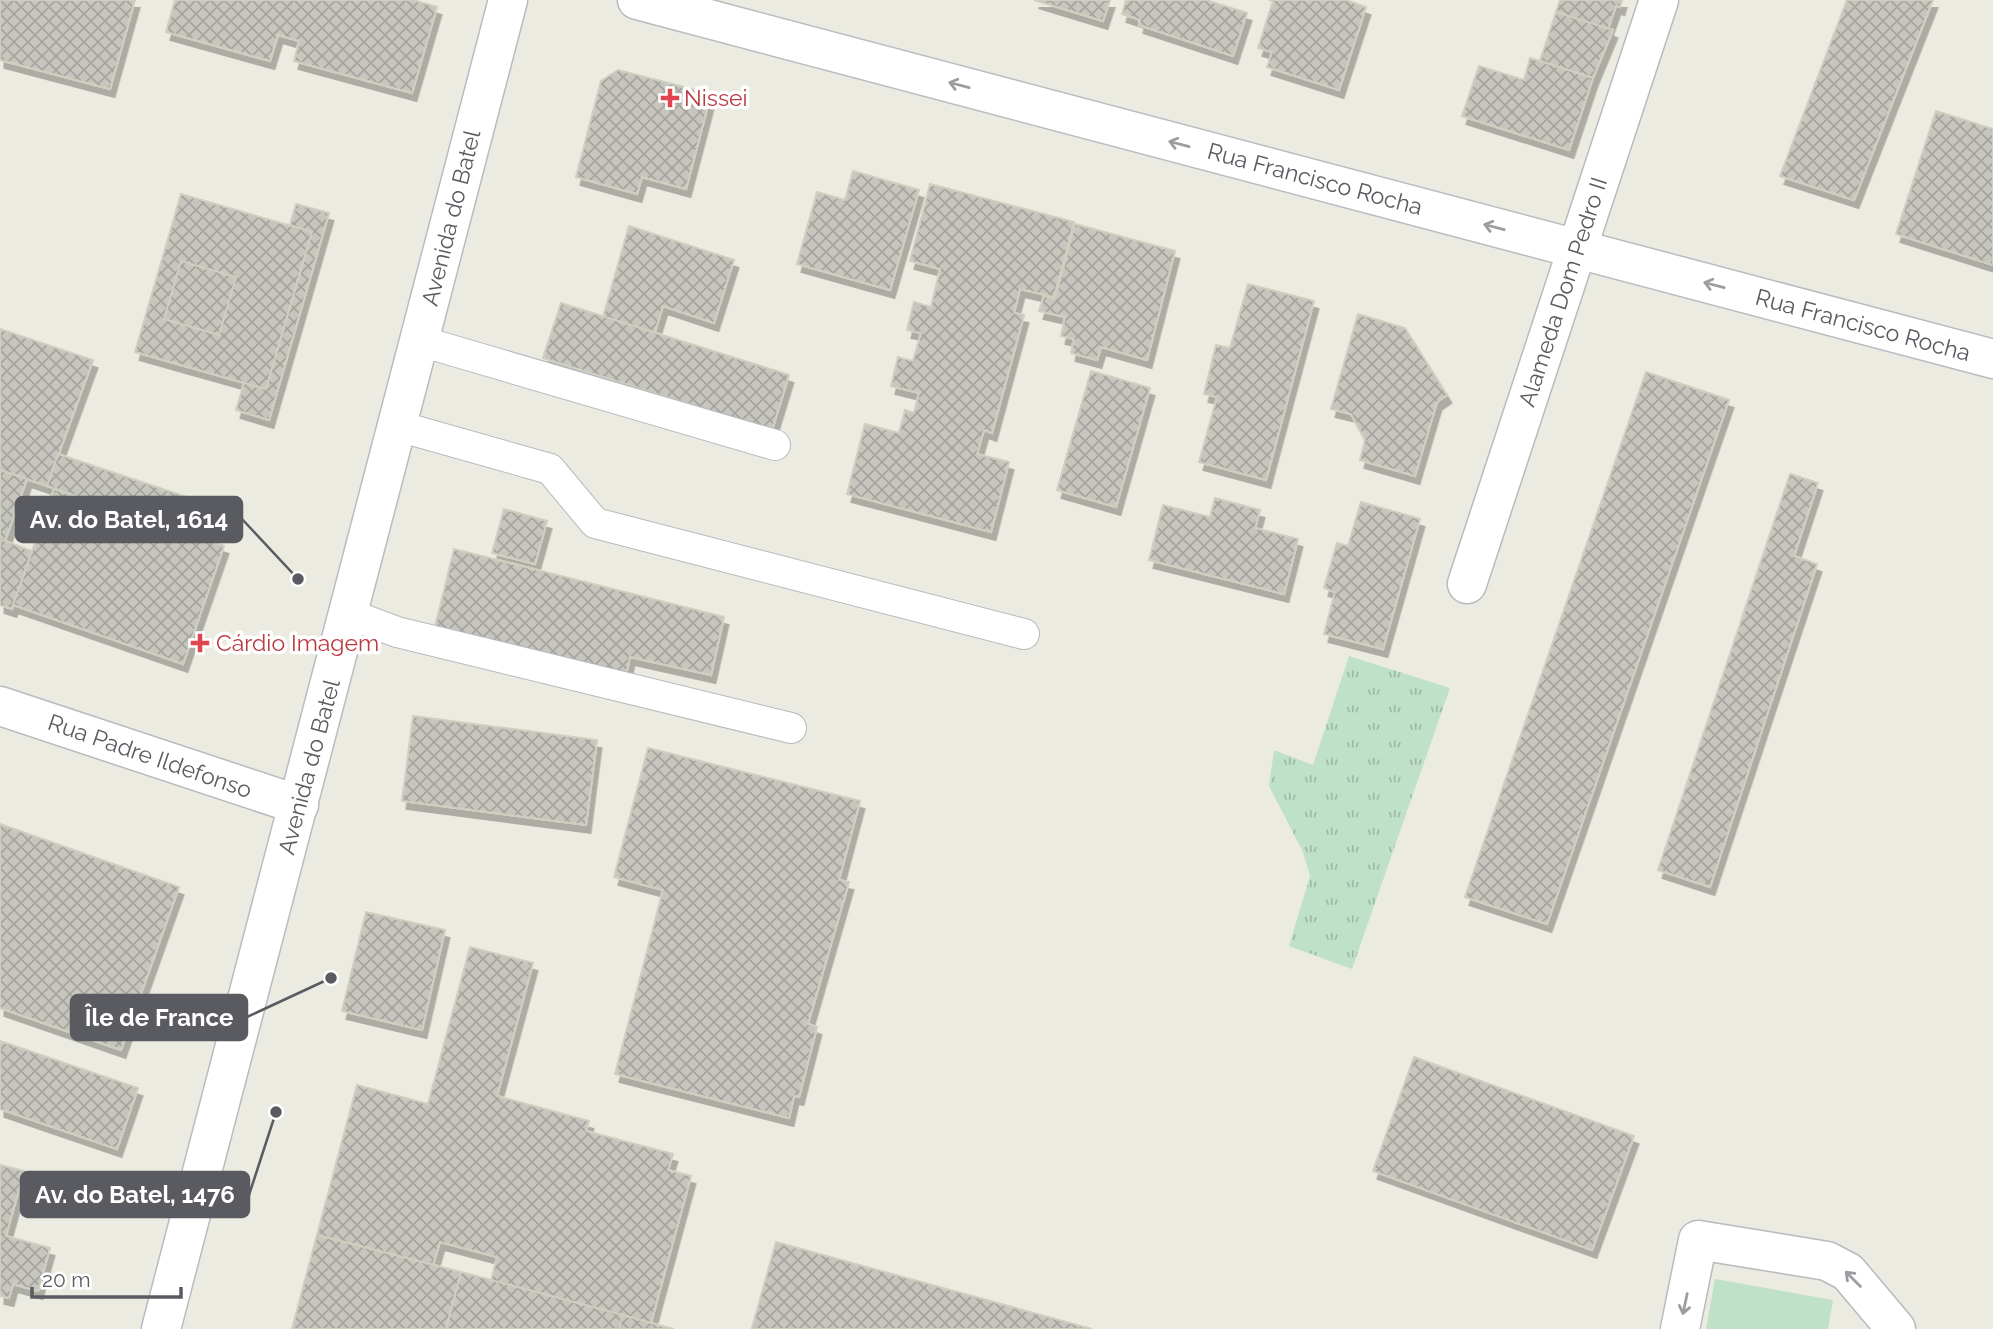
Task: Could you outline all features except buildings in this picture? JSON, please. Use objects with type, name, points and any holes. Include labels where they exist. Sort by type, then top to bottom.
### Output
[{"type":"main road","name":"Avenida do Batel","points":[[161,1329],[508,0]]},
{"type":"main road","name":"Rua Francisco Rocha","points":[[637,0],[1993,359]]},
{"type":"main road","name":"Alameda Dom Pedro II","points":[[1467,584],[1659,0]]},
{"type":"main road","name":"Rua Padre Ildefonso","points":[[0,706],[299,805]]},
{"type":"main road","points":[[1680,1329],[1698,1240],[1827,1261],[1848,1272],[1900,1329]]},
{"type":"lane","points":[[420,341],[775,445]]},
{"type":"lane","points":[[398,426],[550,469],[596,523],[1024,634]]},
{"type":"lane","points":[[349,614],[397,632],[791,728]]},
{"type":"green space","points":[[1349,656],[1450,688],[1352,969],[1289,946],[1310,876],[1303,852],[1269,786],[1274,750],[1313,765]]},
{"type":"green space","points":[[1715,1279],[1833,1300],[1828,1329],[1706,1329]]},
{"type":"place","name":"Nissei","points":[[670,98]]},
{"type":"place","name":"Av. do Batel, 1614","points":[[298,579]]},
{"type":"place","name":"Cárdio Imagem","points":[[200,643]]},
{"type":"place","name":"Île de France","points":[[331,978]]},
{"type":"place","name":"Av. do Batel, 1476","points":[[276,1112]]}]
